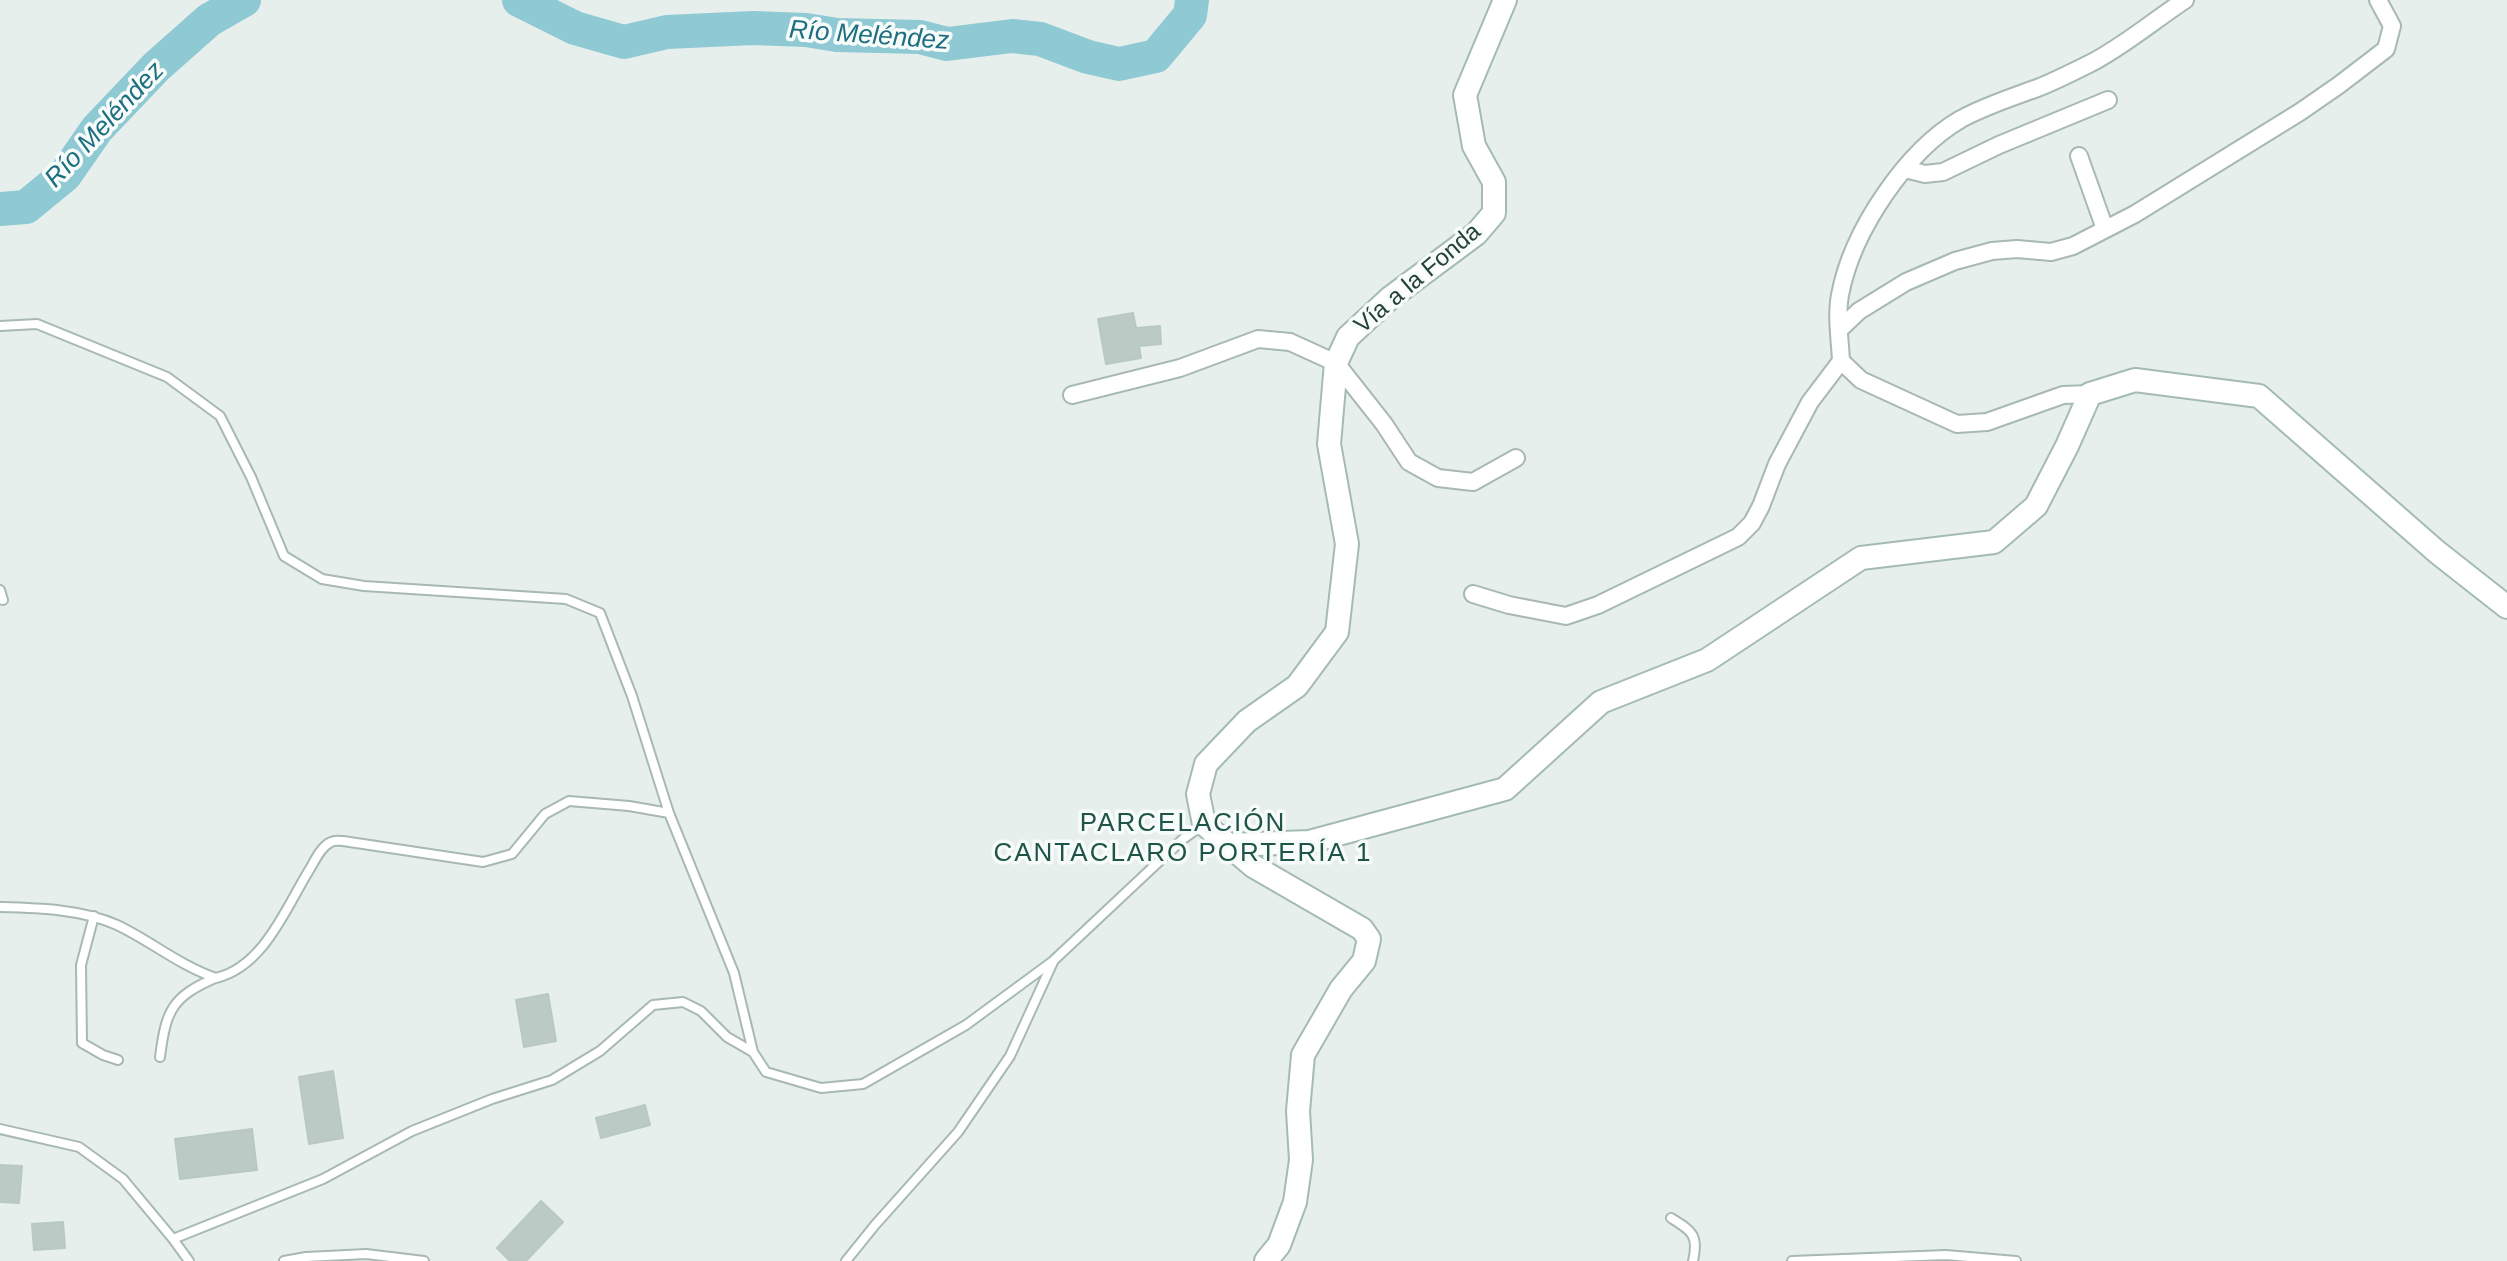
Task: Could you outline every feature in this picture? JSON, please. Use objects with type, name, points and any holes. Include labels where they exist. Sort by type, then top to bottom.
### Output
[{"type":"street","name":"Vía a la Fonda","points":[[1204,824],[1198,794],[1206,764],[1247,721],[1297,686],[1337,632],[1347,544],[1329,444],[1336,363],[1348,337],[1390,298],[1476,234],[1494,213],[1494,182],[1474,146],[1465,95],[1505,0]]},
{"type":"street","points":[[1473,594],[1509,605],[1566,616],[1598,605],[1738,537],[1752,523],[1777,464],[1810,402],[1841,361],[1840,296],[1852,258],[1868,225],[1905,169],[1926,145],[1959,120],[2093,62],[2185,0]]},
{"type":"street","points":[[1839,330],[1859,311],[1906,282],[1955,261],[1992,251],[2017,249],[2051,252],[2073,246],[2135,214],[2300,112],[2386,49],[2392,26],[2378,0]]},
{"type":"street","points":[[1905,169],[1925,174],[1943,172],[2108,100]]},
{"type":"street","points":[[2079,156],[2105,229]]},
{"type":"street","points":[[1072,395],[1180,368],[1258,339],[1290,342],[1336,363],[1384,424],[1409,462],[1438,478],[1473,482],[1516,458]]},
{"type":"street","points":[[1841,361],[1861,380],[1957,424],[1987,422],[2063,395],[2090,394],[2135,380],[2259,396],[2437,552],[2507,607]]},
{"type":"street","points":[[1228,845],[1309,842],[1505,789],[1601,702],[1707,660],[1861,558],[1994,542],[2036,506],[2090,394]]},
{"type":"street","points":[[1204,824],[1253,866],[1362,929],[1369,939],[1364,961],[1341,989],[1303,1055],[1298,1111],[1301,1160],[1295,1202],[1279,1245],[1266,1261]]},
{"type":"lane","points":[[0,326],[37,324],[95,347],[167,377],[220,416],[251,477],[284,556],[322,579],[364,586],[566,599],[600,613],[632,696],[669,813],[734,973],[753,1052],[766,1072],[821,1088],[863,1084],[966,1025],[1053,961],[1154,865],[1204,824]]},
{"type":"lane","points":[[0,590],[3,600]]},
{"type":"lane","points":[[160,1057],[162,1040],[176,1001],[189,991],[237,971],[254,958],[319,853],[330,842],[343,841],[483,862],[512,854],[545,814],[569,801],[669,813]]},
{"type":"lane","points":[[0,907],[94,916],[118,925],[185,964],[216,978]]},
{"type":"lane","points":[[94,916],[81,965],[82,1043],[118,1060]]},
{"type":"lane","points":[[846,1261],[958,1132],[1010,1056],[1053,961]]},
{"type":"lane","points":[[173,1239],[323,1179],[412,1131],[492,1099],[552,1080],[600,1051],[653,1005],[683,1002],[701,1011],[727,1037],[753,1052]]},
{"type":"lane","points":[[0,1129],[79,1147],[123,1179],[189,1261]]},
{"type":"lane","points":[[1671,1218],[1689,1230],[1697,1244],[1693,1261]]},
{"type":"lane","points":[[284,1261],[366,1254],[424,1261]]},
{"type":"lane","points":[[1792,1261],[1946,1255],[2016,1261]]},
{"type":"building","points":[[1133,313],[1136,328],[1160,326],[1161,344],[1139,346],[1141,358],[1106,364],[1098,319]]},
{"type":"building","points":[[548,994],[556,1041],[524,1047],[516,1000]]},
{"type":"building","points":[[333,1071],[343,1138],[309,1144],[299,1077]]},
{"type":"building","points":[[645,1105],[650,1125],[601,1138],[596,1118]]},
{"type":"building","points":[[252,1129],[257,1170],[180,1179],[175,1139]]},
{"type":"building","points":[[0,1165],[22,1166],[19,1203],[0,1202]]},
{"type":"building","points":[[541,1201],[563,1222],[526,1261],[510,1261],[497,1248]]},
{"type":"building","points":[[63,1222],[65,1248],[34,1250],[32,1224]]},
{"type":"waterway","name":"Río Meléndez","points":[[0,209],[26,207],[65,175],[97,129],[156,67],[209,20],[244,0]]},
{"type":"waterway","name":"Río Meléndez","points":[[519,0],[575,28],[624,42],[667,32],[753,28],[806,30],[837,35],[920,37],[947,44],[1012,36],[1040,39],[1088,57],[1119,64],[1156,56],[1190,15],[1192,0]]},
{"type":"district","name":"PARCELACIÓN CANTACLARO PORTERÍA 1","points":[[1183,839]]}]
